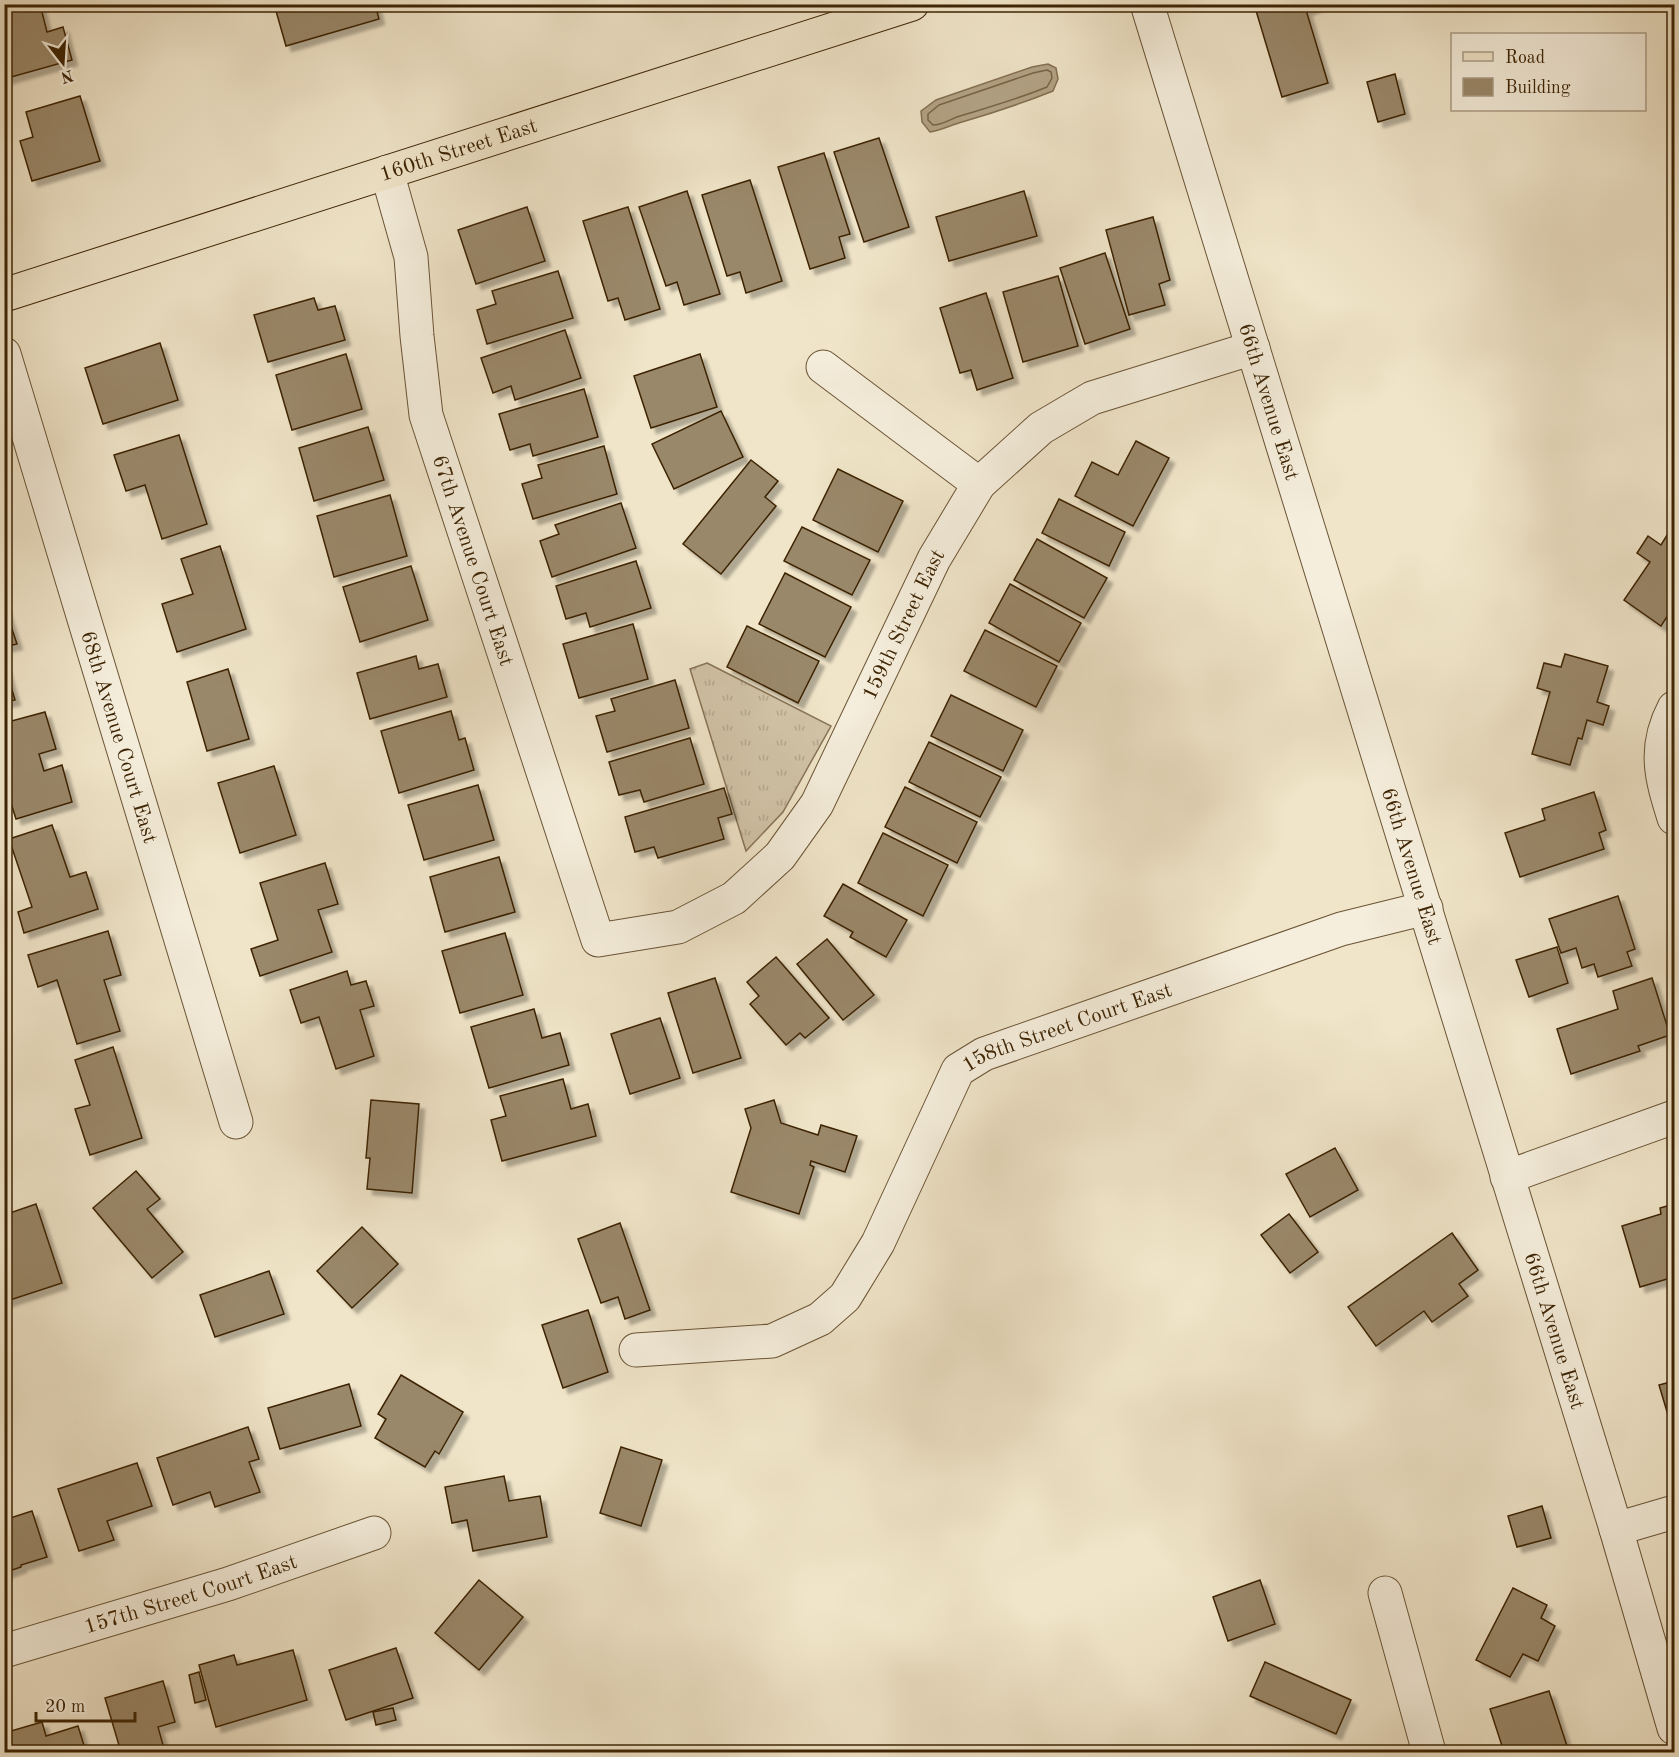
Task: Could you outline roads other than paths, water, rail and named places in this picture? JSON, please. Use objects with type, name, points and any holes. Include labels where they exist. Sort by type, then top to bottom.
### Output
[{"type":"main road","name":"160th Street East","points":[[4,295],[912,4]]},
{"type":"street","name":"66th Avenue East","points":[[1147,4],[1616,1529],[1674,1728]]},
{"type":"street","name":"67th Avenue Court East","points":[[387,172],[411,257],[426,415],[598,940]]},
{"type":"street","name":"159th Street East","points":[[598,940],[678,927],[734,898],[780,856],[817,804],[934,560],[979,484],[1041,428],[1092,398],[1253,348]]},
{"type":"street","name":"68th Avenue Court East","points":[[4,354],[236,1122]]},
{"type":"street","points":[[823,367],[979,484]]},
{"type":"street","points":[[1674,708],[1664,734],[1659,759],[1664,786],[1674,818]]},
{"type":"street","name":"158th Street Court East","points":[[636,1350],[771,1341],[820,1319],[845,1297],[878,1243],[958,1070],[984,1054],[1341,929],[1426,908]]},
{"type":"street","points":[[1507,1177],[1674,1117]]},
{"type":"street","points":[[1616,1529],[1674,1512]]},
{"type":"street","name":"157th Street Court East","points":[[4,1651],[228,1584],[374,1533]]},
{"type":"street","points":[[1385,1593],[1429,1752]]},
{"type":"water","points":[[1048,64],[1056,68],[1058,79],[1053,91],[1008,108],[930,132],[922,122],[921,111],[936,100],[1032,67]]}]
